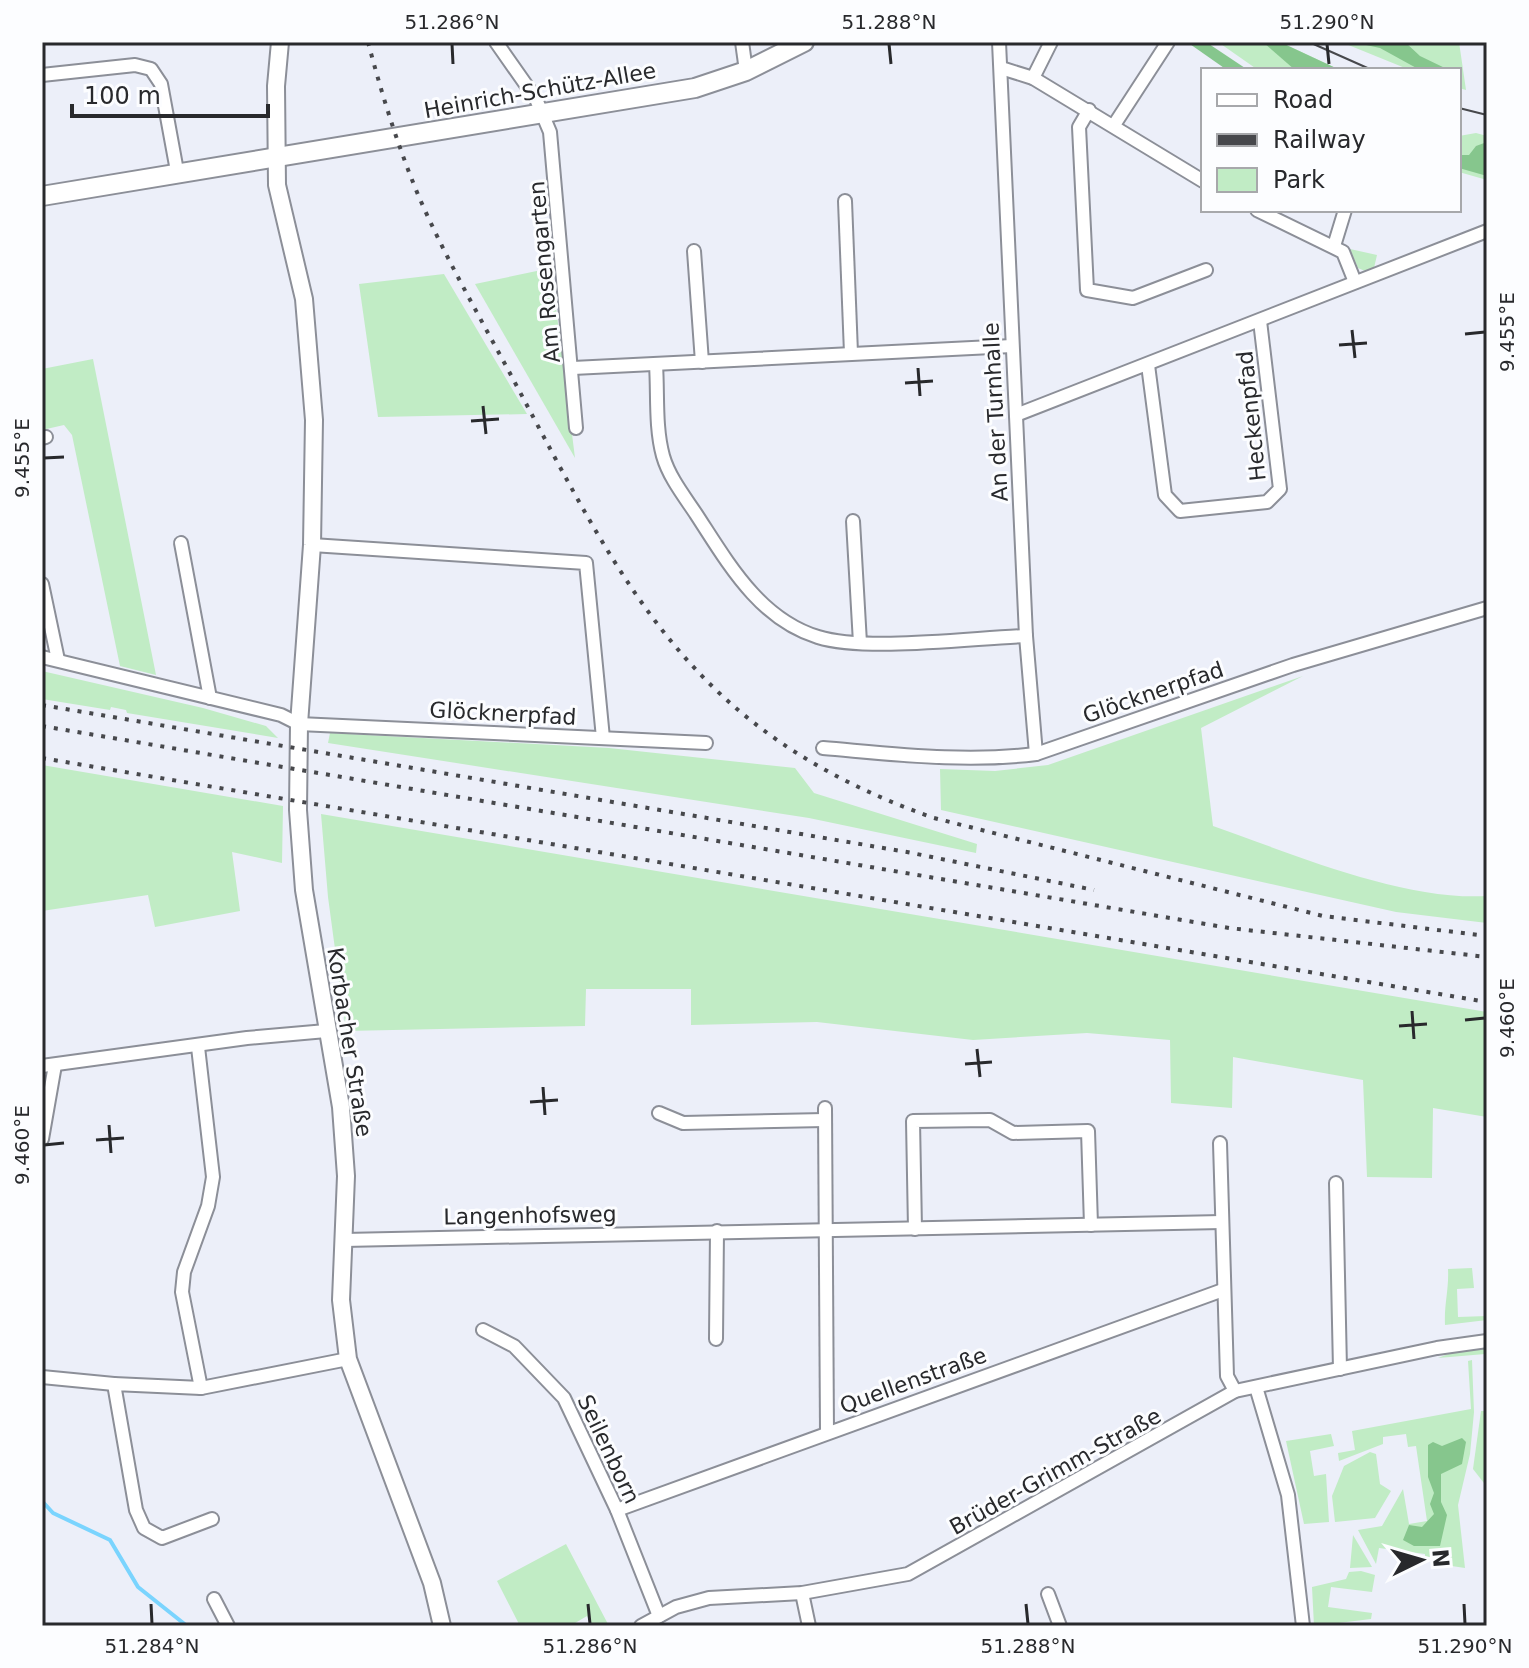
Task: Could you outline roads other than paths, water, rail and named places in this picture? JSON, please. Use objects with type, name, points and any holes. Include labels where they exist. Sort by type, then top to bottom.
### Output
[{"type":"main road","name":"Heinrich-Schütz-Allee","points":[[42,196],[177,171],[543,115],[695,88],[746,71],[804,42]]},
{"type":"street","name":"Korbacher Straße","points":[[280,42],[275,157],[281,208],[304,299],[314,420],[312,545],[299,724],[298,810],[302,865],[326,1031],[341,1107],[346,1176],[341,1300],[348,1359],[427,1569],[442,1626]]},
{"type":"street","name":"Am Rosengarten","points":[[496,42],[536,99],[550,132],[576,428]]},
{"type":"street","points":[[742,42],[746,71]]},
{"type":"street","name":"An der Turnhalle","points":[[999,42],[1026,636],[1036,754]]},
{"type":"street","points":[[1033,78],[1051,42]]},
{"type":"street","points":[[1114,125],[1168,42]]},
{"type":"street","points":[[42,75],[135,65],[151,69],[161,84],[177,171]]},
{"type":"street","points":[[1001,68],[1033,78],[1201,180]]},
{"type":"street","points":[[1089,110],[1079,127],[1087,290],[1133,298],[1206,270]]},
{"type":"street","points":[[845,201],[851,353]]},
{"type":"street","points":[[1261,212],[1343,252],[1355,282]]},
{"type":"street","points":[[1334,246],[1344,212]]},
{"type":"street","name":"Heckenpfad","points":[[1016,415],[1487,231]]},
{"type":"street","points":[[694,251],[702,362]]},
{"type":"street","name":"Heckenpfad","points":[[1148,365],[1165,495],[1180,511],[1267,502],[1280,489],[1260,321]]},
{"type":"street","points":[[573,368],[1012,346]]},
{"type":"street","points":[[656,365],[663,457],[672,478],[740,580],[771,613],[795,628],[820,638],[860,643],[1026,636]]},
{"type":"street","points":[[853,521],[860,643]]},
{"type":"street","points":[[181,543],[210,698]]},
{"type":"street","points":[[312,545],[586,563],[603,738]]},
{"type":"street","points":[[42,584],[58,660]]},
{"type":"street","name":"Glöcknerpfad","points":[[823,748],[953,758],[994,759],[1036,754],[1293,665],[1487,608]]},
{"type":"street","name":"Glöcknerpfad","points":[[42,657],[281,715],[299,724],[706,743]]},
{"type":"street","points":[[42,1139],[48,1066],[247,1038],[326,1031]]},
{"type":"street","points":[[198,1047],[213,1177],[208,1206],[184,1272],[182,1292],[201,1388]]},
{"type":"street","points":[[659,1113],[683,1123],[825,1114],[827,1432]]},
{"type":"street","points":[[915,1229],[913,1121],[990,1120],[1013,1133],[1088,1131],[1091,1225]]},
{"type":"street","points":[[1220,1143],[1227,1376],[1235,1391]]},
{"type":"street","points":[[1336,1183],[1340,1369]]},
{"type":"street","name":"Langenhofsweg","points":[[344,1240],[1222,1222]]},
{"type":"street","points":[[716,1339],[717,1231]]},
{"type":"street","name":"Quellenstraße","points":[[617,1510],[1223,1290]]},
{"type":"street","name":"Seilenborn","points":[[483,1330],[514,1346],[564,1398],[617,1510],[659,1616]]},
{"type":"street","name":"Brüder-Grimm-Straße","points":[[641,1626],[709,1598],[802,1593],[908,1574],[1235,1391],[1487,1341]]},
{"type":"street","points":[[42,1377],[201,1388],[348,1359]]},
{"type":"street","points":[[114,1384],[136,1510],[144,1528],[162,1538],[212,1519]]},
{"type":"street","points":[[1256,1387],[1288,1495],[1303,1626]]},
{"type":"street","points":[[802,1593],[809,1626]]},
{"type":"street","points":[[1048,1594],[1060,1626]]},
{"type":"street","points":[[214,1599],[228,1626]]},
{"type":"waterway","points":[[42,1501],[53,1513],[110,1540],[138,1587],[187,1626]]},
{"type":"tram line","points":[[1309,42],[1368,68]]},
{"type":"tram line","points":[[1461,108],[1487,115]]},
{"type":"railway","points":[[368,42],[391,121],[419,197],[452,266],[554,455],[632,589],[675,646],[724,698],[782,743],[851,783],[934,818],[1323,916],[1487,936]]},
{"type":"railway","points":[[42,705],[907,852],[1094,890]]},
{"type":"railway","points":[[42,726],[1229,928],[1487,957]]},
{"type":"railway","points":[[42,758],[1487,1002]]}]
